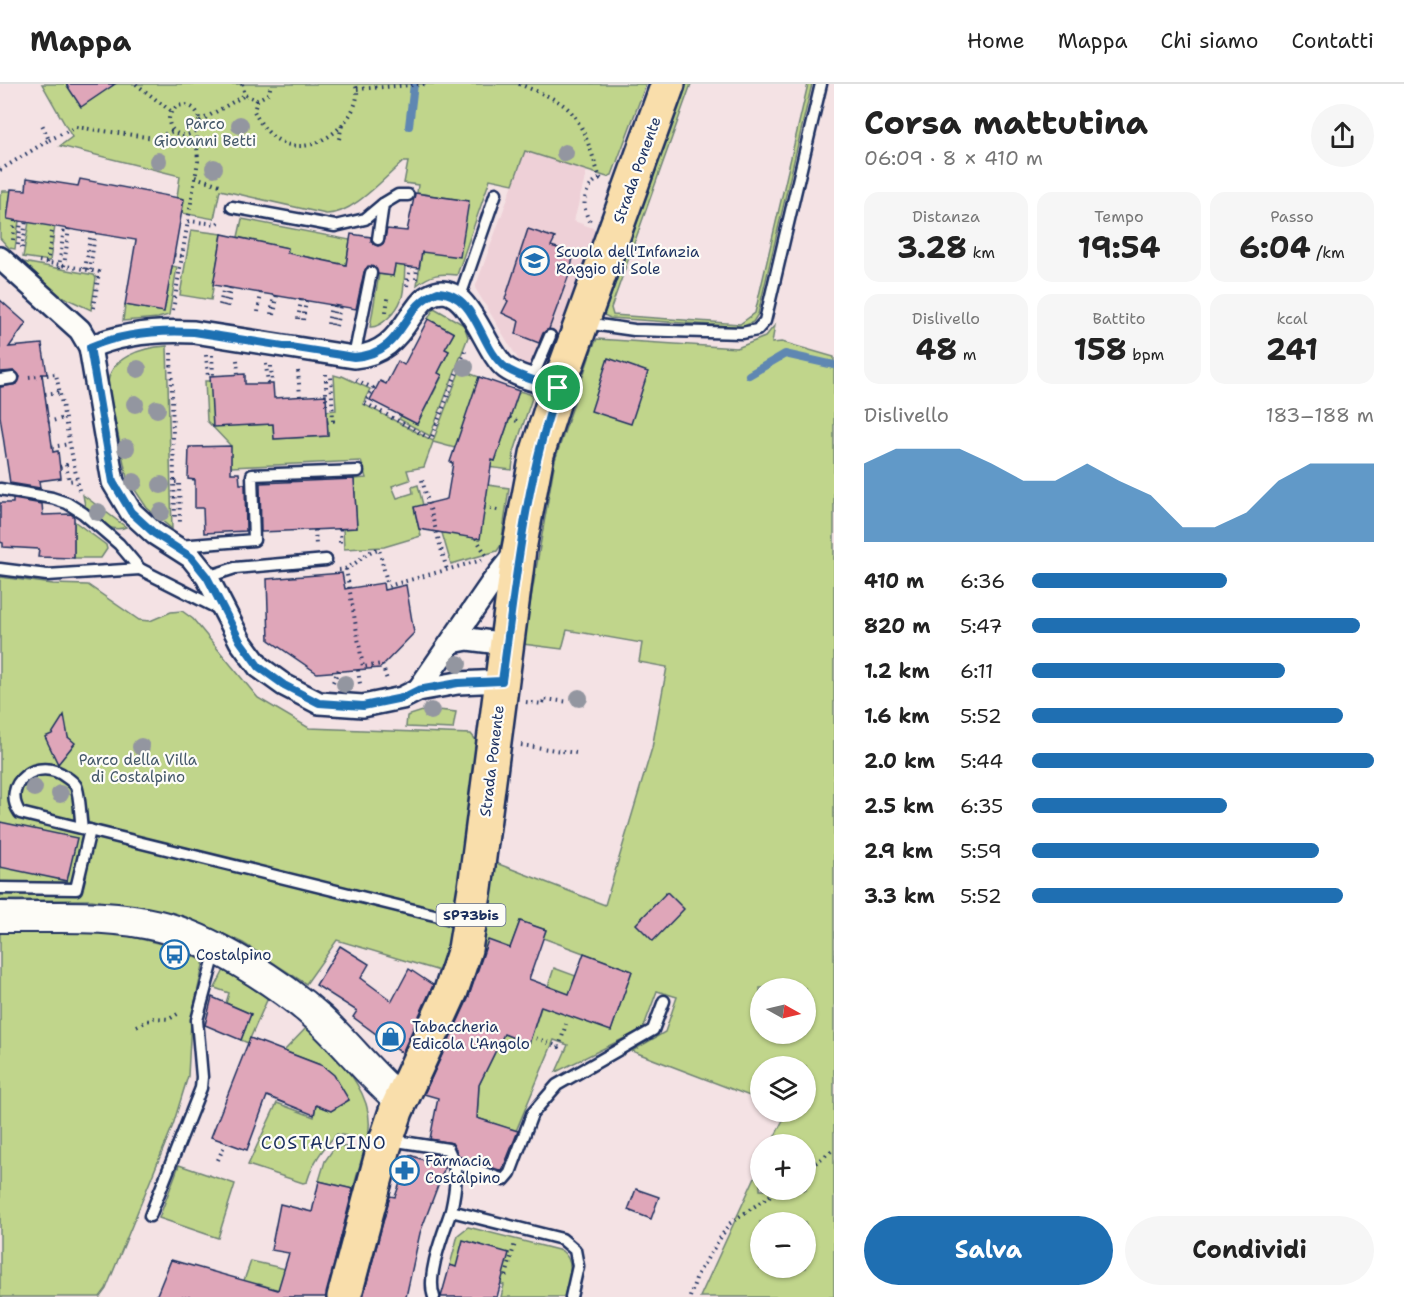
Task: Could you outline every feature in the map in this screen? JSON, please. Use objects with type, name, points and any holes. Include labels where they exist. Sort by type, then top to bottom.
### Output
[{"type":"main road","name":"Strada Ponente","points":[[344,1297],[387,1139],[400,1100],[457,977],[470,924],[513,691],[507,644],[506,553],[537,454],[545,383],[581,322],[668,84]]},
{"type":"main road","points":[[0,917],[104,919],[144,923],[173,930],[216,949],[293,996],[333,1031],[400,1100]]},
{"type":"street","points":[[13,255],[80,330],[90,347],[113,482],[131,512],[155,534],[191,557],[207,577],[240,641],[259,667],[284,685],[319,703],[363,706],[402,698],[418,690],[458,683],[513,691]]},
{"type":"street","points":[[90,347],[126,336],[170,331],[194,332],[354,357],[372,354],[387,346],[423,299],[438,292],[450,293],[459,299],[501,363],[512,371],[545,383]]},
{"type":"street","points":[[418,690],[488,589],[506,553]]},
{"type":"street","points":[[452,642],[468,639],[507,644]]},
{"type":"lane","points":[[581,322],[634,330],[742,333],[757,330],[765,321],[820,84]]},
{"type":"lane","points":[[459,299],[496,194]]},
{"type":"lane","points":[[232,207],[334,226],[365,219],[398,195],[408,195]]},
{"type":"lane","points":[[378,238],[383,204]]},
{"type":"lane","points":[[354,357],[371,273]]},
{"type":"lane","points":[[545,383],[550,336]]},
{"type":"lane","points":[[0,380],[14,378]]},
{"type":"lane","points":[[176,546],[254,540],[252,476],[358,471]]},
{"type":"lane","points":[[0,489],[52,498],[67,503],[83,513],[119,544],[140,569],[226,613]]},
{"type":"lane","points":[[207,577],[235,568],[326,560]]},
{"type":"lane","points":[[0,569],[47,575],[140,569]]},
{"type":"lane","points":[[0,888],[76,889],[86,829],[76,786],[63,775],[48,769],[37,769],[25,774],[17,781],[14,806],[20,813],[86,829],[470,924]]},
{"type":"lane","points":[[150,1216],[201,1088],[197,1020],[216,949]]},
{"type":"lane","points":[[456,1163],[504,1180],[510,1173],[532,1114],[557,1085],[653,1030],[664,1001]]},
{"type":"lane","points":[[387,1139],[448,1149],[456,1163],[456,1187],[451,1211],[441,1237],[431,1287],[434,1297]]},
{"type":"lane","points":[[451,1211],[562,1239],[575,1250],[578,1266],[571,1297]]},
{"type":"path","points":[[136,84],[172,112]]},
{"type":"path","points":[[242,84],[245,95]]},
{"type":"path","points":[[271,84],[269,93],[257,100],[254,111],[266,131],[288,146],[304,148],[316,144],[342,124],[354,110],[358,98],[356,86],[425,84]]},
{"type":"path","points":[[519,84],[572,112],[600,178],[609,185]]},
{"type":"path","points":[[245,95],[257,100]]},
{"type":"path","points":[[175,294],[198,161],[196,130],[200,121],[245,95]]},
{"type":"path","points":[[196,130],[182,135],[173,130],[169,121],[172,112],[179,106],[189,106],[197,112],[200,121]]},
{"type":"path","points":[[41,122],[49,140]]},
{"type":"path","points":[[339,139],[342,124]]},
{"type":"path","points":[[0,170],[49,140],[76,127],[154,138],[173,130]]},
{"type":"path","points":[[195,177],[220,185]]},
{"type":"path","points":[[595,226],[588,219],[584,204],[594,181],[600,178]]},
{"type":"path","points":[[188,220],[217,224],[232,207]]},
{"type":"path","points":[[13,255],[24,221],[13,255]]},
{"type":"path","points":[[47,263],[53,225]]},
{"type":"path","points":[[61,266],[67,228]]},
{"type":"path","points":[[88,270],[93,232]]},
{"type":"path","points":[[174,255],[182,256]]},
{"type":"path","points":[[29,260],[99,272],[93,315]]},
{"type":"path","points":[[406,290],[408,267]]},
{"type":"path","points":[[227,287],[224,306],[227,287]]},
{"type":"path","points":[[258,312],[261,293]]},
{"type":"path","points":[[272,314],[275,295]]},
{"type":"path","points":[[300,319],[303,300]]},
{"type":"path","points":[[335,306],[332,325],[335,306]]},
{"type":"path","points":[[354,379],[373,388],[364,403],[431,439],[468,343]]},
{"type":"path","points":[[170,345],[175,452],[176,546]]},
{"type":"path","points":[[206,345],[210,376],[212,347]]},
{"type":"path","points":[[298,364],[300,396]]},
{"type":"path","points":[[327,422],[333,421],[330,371]]},
{"type":"path","points":[[14,378],[56,374],[76,479],[69,481],[66,465],[60,466]]},
{"type":"path","points":[[326,374],[327,405]]},
{"type":"path","points":[[45,394],[60,392]]},
{"type":"path","points":[[48,422],[64,418]]},
{"type":"path","points":[[52,447],[69,444]]},
{"type":"path","points":[[422,480],[447,570]]},
{"type":"path","points":[[175,482],[179,482],[182,517],[180,524]]},
{"type":"path","points":[[339,529],[340,547]]},
{"type":"path","points":[[315,530],[316,542]]},
{"type":"path","points":[[476,538],[488,558]]},
{"type":"path","points":[[334,570],[346,569],[372,550],[379,549],[388,586],[506,553]]},
{"type":"path","points":[[346,569],[363,667],[382,664],[385,670]]},
{"type":"path","points":[[513,691],[543,704],[544,699],[568,702]]},
{"type":"path","points":[[518,744],[576,753]]},
{"type":"path","points":[[137,1026],[154,1018],[169,1019],[180,1013],[190,1000],[202,996]]},
{"type":"path","points":[[536,1038],[559,1047],[566,1024]]},
{"type":"path","points":[[218,1160],[224,1146]]},
{"type":"path","points":[[816,1162],[834,1149]]},
{"type":"path","points":[[690,1297],[698,1275],[729,1224],[764,1200]]},
{"type":"path","points":[[506,1276],[519,1228]]},
{"type":"shaded area","name":"Scuola dell'Infanzia Raggio di Sole","points":[[525,151],[587,170],[574,221],[593,228],[596,234],[545,370],[540,371],[521,364],[475,288]]},
{"type":"green space","name":"Parco Giovanni Betti","points":[[42,84],[646,84],[612,175],[607,177],[525,151],[513,184],[490,179],[457,275],[436,275],[417,285],[422,252],[468,201],[417,193],[418,185],[404,183],[408,162],[403,162],[357,202],[336,213],[326,214],[220,190],[214,219],[182,213],[184,199],[177,197],[180,176],[60,146],[72,137]]},
{"type":"green space","points":[[686,84],[691,84],[611,308],[613,315],[740,324],[755,313],[808,84],[812,84],[758,314],[753,322],[742,327],[610,318],[604,315]]},
{"type":"green space","points":[[3,191],[11,191],[19,221],[15,249],[9,248],[0,238],[0,195]]},
{"type":"green space","points":[[242,219],[350,240],[346,265],[287,253],[288,248],[238,237]]},
{"type":"green space","points":[[29,222],[55,226],[50,261],[23,257]]},
{"type":"green space","points":[[191,230],[222,234],[211,300],[180,295]]},
{"type":"green space","points":[[23,262],[94,275],[96,278],[91,310],[59,295]]},
{"type":"green space","points":[[395,265],[405,266],[401,300],[388,318],[379,325],[370,327],[379,274],[393,276]]},
{"type":"green space","points":[[172,266],[177,267],[169,315],[123,321],[125,305],[164,312]]},
{"type":"green space","points":[[434,308],[464,325],[468,337],[430,436],[399,419],[401,416],[417,424],[428,403],[416,397],[420,387],[433,394],[442,376],[438,373],[449,351],[445,349],[454,333],[428,319]]},
{"type":"green space","points":[[775,325],[772,343],[782,342],[834,357],[834,1297],[700,1297],[750,1188],[750,1200],[816,1200],[816,1134],[776,1134],[782,1122],[816,1122],[816,1056],[750,1056],[750,1096],[632,1051],[665,1032],[677,997],[657,991],[643,1029],[556,1072],[568,1045],[554,1040],[516,1131],[477,1118],[479,1085],[504,1034],[529,1044],[554,968],[576,976],[611,1030],[632,971],[543,938],[546,930],[520,921],[510,948],[481,949],[496,863],[605,905],[652,748],[667,667],[639,662],[642,643],[567,630],[562,649],[523,644],[555,460],[592,349],[597,339],[737,348],[765,337]]},
{"type":"green space","points":[[167,346],[172,529],[147,508],[127,478],[108,386],[109,376],[120,361],[138,352]]},
{"type":"green space","points":[[460,370],[479,377],[456,448],[495,461],[519,391],[533,395],[514,452],[512,470],[452,463],[455,448],[433,442],[424,467],[407,470],[410,480],[392,486],[397,498],[413,493],[412,487],[418,485],[423,505],[414,508],[421,536],[384,547],[344,549],[343,529],[357,528],[354,479],[366,478],[361,461],[231,467],[230,445],[207,421],[205,381],[211,381],[247,425],[273,424],[274,439],[328,436],[326,411],[336,410],[334,375],[342,376],[370,389],[363,404],[433,441]]},
{"type":"green space","points":[[488,485],[509,488],[501,545],[497,551],[451,564],[442,533]]},
{"type":"green space","points":[[83,495],[126,527],[115,529],[100,522],[86,511]]},
{"type":"green space","points":[[74,521],[106,545],[107,549],[101,558],[74,558]]},
{"type":"green space","name":"Parco della Villa di Costalpino","points":[[0,577],[53,584],[88,585],[139,620],[150,621],[171,612],[182,611],[193,619],[258,698],[309,728],[471,734],[479,744],[458,913],[451,923],[455,929],[443,972],[337,940],[306,984],[243,943],[184,916],[92,900],[0,900]]},
{"type":"green space","points":[[429,709],[456,712],[453,729],[406,727],[407,716]]},
{"type":"green space","points":[[41,927],[119,934],[166,945],[164,956],[183,961],[187,953],[204,961],[191,1020],[188,1076],[173,1125],[106,1289],[100,1297],[0,1297],[0,928]]},
{"type":"green space","points":[[224,970],[268,998],[248,1043],[241,1040],[251,1014],[226,1003],[229,993],[215,988]]},
{"type":"green space","points":[[307,1027],[342,1063],[352,1077],[367,1107],[369,1123],[367,1140],[337,1134],[319,1156],[307,1182],[303,1183],[248,1165],[277,1103],[314,1117],[316,1105],[331,1111],[349,1100],[323,1066],[284,1051]]},
{"type":"green space","points":[[336,1145],[364,1151],[353,1189],[319,1181],[325,1161]]},
{"type":"green space","points":[[179,1165],[235,1184],[218,1238],[159,1218]]},
{"type":"green space","points":[[468,1227],[562,1251],[567,1256],[570,1267],[564,1297],[501,1297],[504,1285],[450,1265],[458,1235]]},
{"type":"green space","points":[[251,1261],[286,1269],[282,1291],[259,1284],[255,1297],[238,1297]]},
{"type":"building","points":[[66,84],[115,84],[81,107]]},
{"type":"building","points":[[27,178],[78,186],[80,179],[184,199],[164,312],[125,305],[136,240],[7,219],[11,189],[26,190]]},
{"type":"building","points":[[415,193],[469,201],[460,257],[422,252],[419,268],[395,265],[393,276],[378,274],[375,267],[368,266],[364,272],[356,309],[213,285],[222,234],[288,248],[287,253],[346,265],[351,234],[371,237],[371,242],[378,246],[384,243],[387,229],[407,231]]},
{"type":"building","points":[[528,229],[555,238],[551,246],[574,253],[570,272],[549,329],[543,333],[539,343],[516,334],[519,321],[502,313],[508,301],[505,299]]},
{"type":"building","points":[[0,300],[26,323],[9,347],[42,344],[47,374],[42,374],[53,452],[58,451],[61,478],[39,481],[40,488],[10,483],[0,416],[0,387],[17,384],[20,377],[15,371],[0,372]]},
{"type":"building","points":[[428,319],[454,333],[445,349],[449,351],[438,373],[442,375],[417,424],[370,400],[380,381],[386,384],[398,361],[404,365]]},
{"type":"building","points":[[608,358],[648,372],[631,424],[591,411]]},
{"type":"building","points":[[245,374],[245,384],[273,384],[274,398],[326,395],[328,436],[274,439],[273,424],[213,427],[210,376]]},
{"type":"building","points":[[479,377],[519,391],[495,461],[492,460],[480,539],[419,529],[414,507],[447,499],[453,463],[450,462]]},
{"type":"building","points":[[231,446],[231,473],[239,473],[240,484],[245,484],[246,531],[204,533],[203,508],[195,508],[195,480],[188,479],[189,447]]},
{"type":"building","points":[[354,479],[357,528],[261,532],[260,483]]},
{"type":"building","points":[[13,499],[42,504],[43,515],[71,514],[74,517],[74,558],[38,557],[39,549],[3,547],[3,543],[0,542],[0,503],[13,503]]},
{"type":"building","points":[[342,573],[345,589],[383,583],[384,590],[406,585],[414,633],[380,668],[317,673],[269,640],[267,579]]},
{"type":"building","points":[[64,715],[68,737],[75,743],[58,764],[45,737],[52,734]]},
{"type":"building","points":[[0,822],[77,838],[67,881],[0,867]]},
{"type":"building","points":[[667,892],[684,909],[653,941],[636,924]]},
{"type":"building","points":[[520,921],[546,930],[529,979],[569,994],[584,953],[632,971],[611,1031],[541,1006],[529,1044],[504,1034],[479,1085],[477,1118],[518,1131],[502,1171],[459,1156],[452,1143],[430,1139],[438,1098],[424,1094],[468,999],[488,940],[510,948]]},
{"type":"building","points":[[340,946],[369,964],[361,978],[392,1001],[409,969],[433,985],[402,1053],[353,1017],[357,1011],[316,985]]},
{"type":"building","points":[[212,997],[251,1014],[241,1040],[205,1025]]},
{"type":"building","points":[[250,1038],[323,1066],[334,1075],[349,1100],[331,1111],[316,1105],[314,1115],[267,1096],[247,1150],[211,1137]]},
{"type":"building","points":[[428,1153],[443,1156],[446,1164],[420,1233],[406,1297],[363,1297],[390,1196],[395,1197],[410,1155],[426,1161]]},
{"type":"building","points":[[319,1181],[353,1189],[326,1297],[156,1297],[171,1260],[278,1290],[289,1253],[271,1250],[280,1204],[312,1212]]},
{"type":"building","points":[[636,1189],[659,1197],[651,1219],[628,1210]]},
{"type":"building","points":[[463,1240],[509,1253],[497,1297],[441,1297],[450,1265],[456,1267]]},
{"type":"waterway","points":[[409,126],[414,84]]},
{"type":"waterway","points":[[749,375],[785,354],[834,365]]},
{"type":"place","name":"Scuola dell'Infanzia Raggio di Sole","points":[[535,261]]},
{"type":"place","name":"Costalpino","points":[[175,955]]},
{"type":"place","name":"Tabaccheria Edicola L'Angolo","points":[[391,1036]]},
{"type":"place","name":"Farmacia Costalpino","points":[[404,1170]]},
{"type":"district","name":"COSTALPINO","points":[[324,1143]]},
{"type":"route","points":[[438,292],[444,292],[459,299],[501,363],[512,371],[558,388],[530,482],[502,681],[458,683],[418,690],[402,698],[363,706],[319,703],[284,685],[259,667],[240,641],[207,577],[191,557],[155,534],[131,512],[113,482],[90,347],[126,336],[170,331],[194,332],[354,357],[362,356],[372,354],[387,346],[423,299],[438,292]]}]
